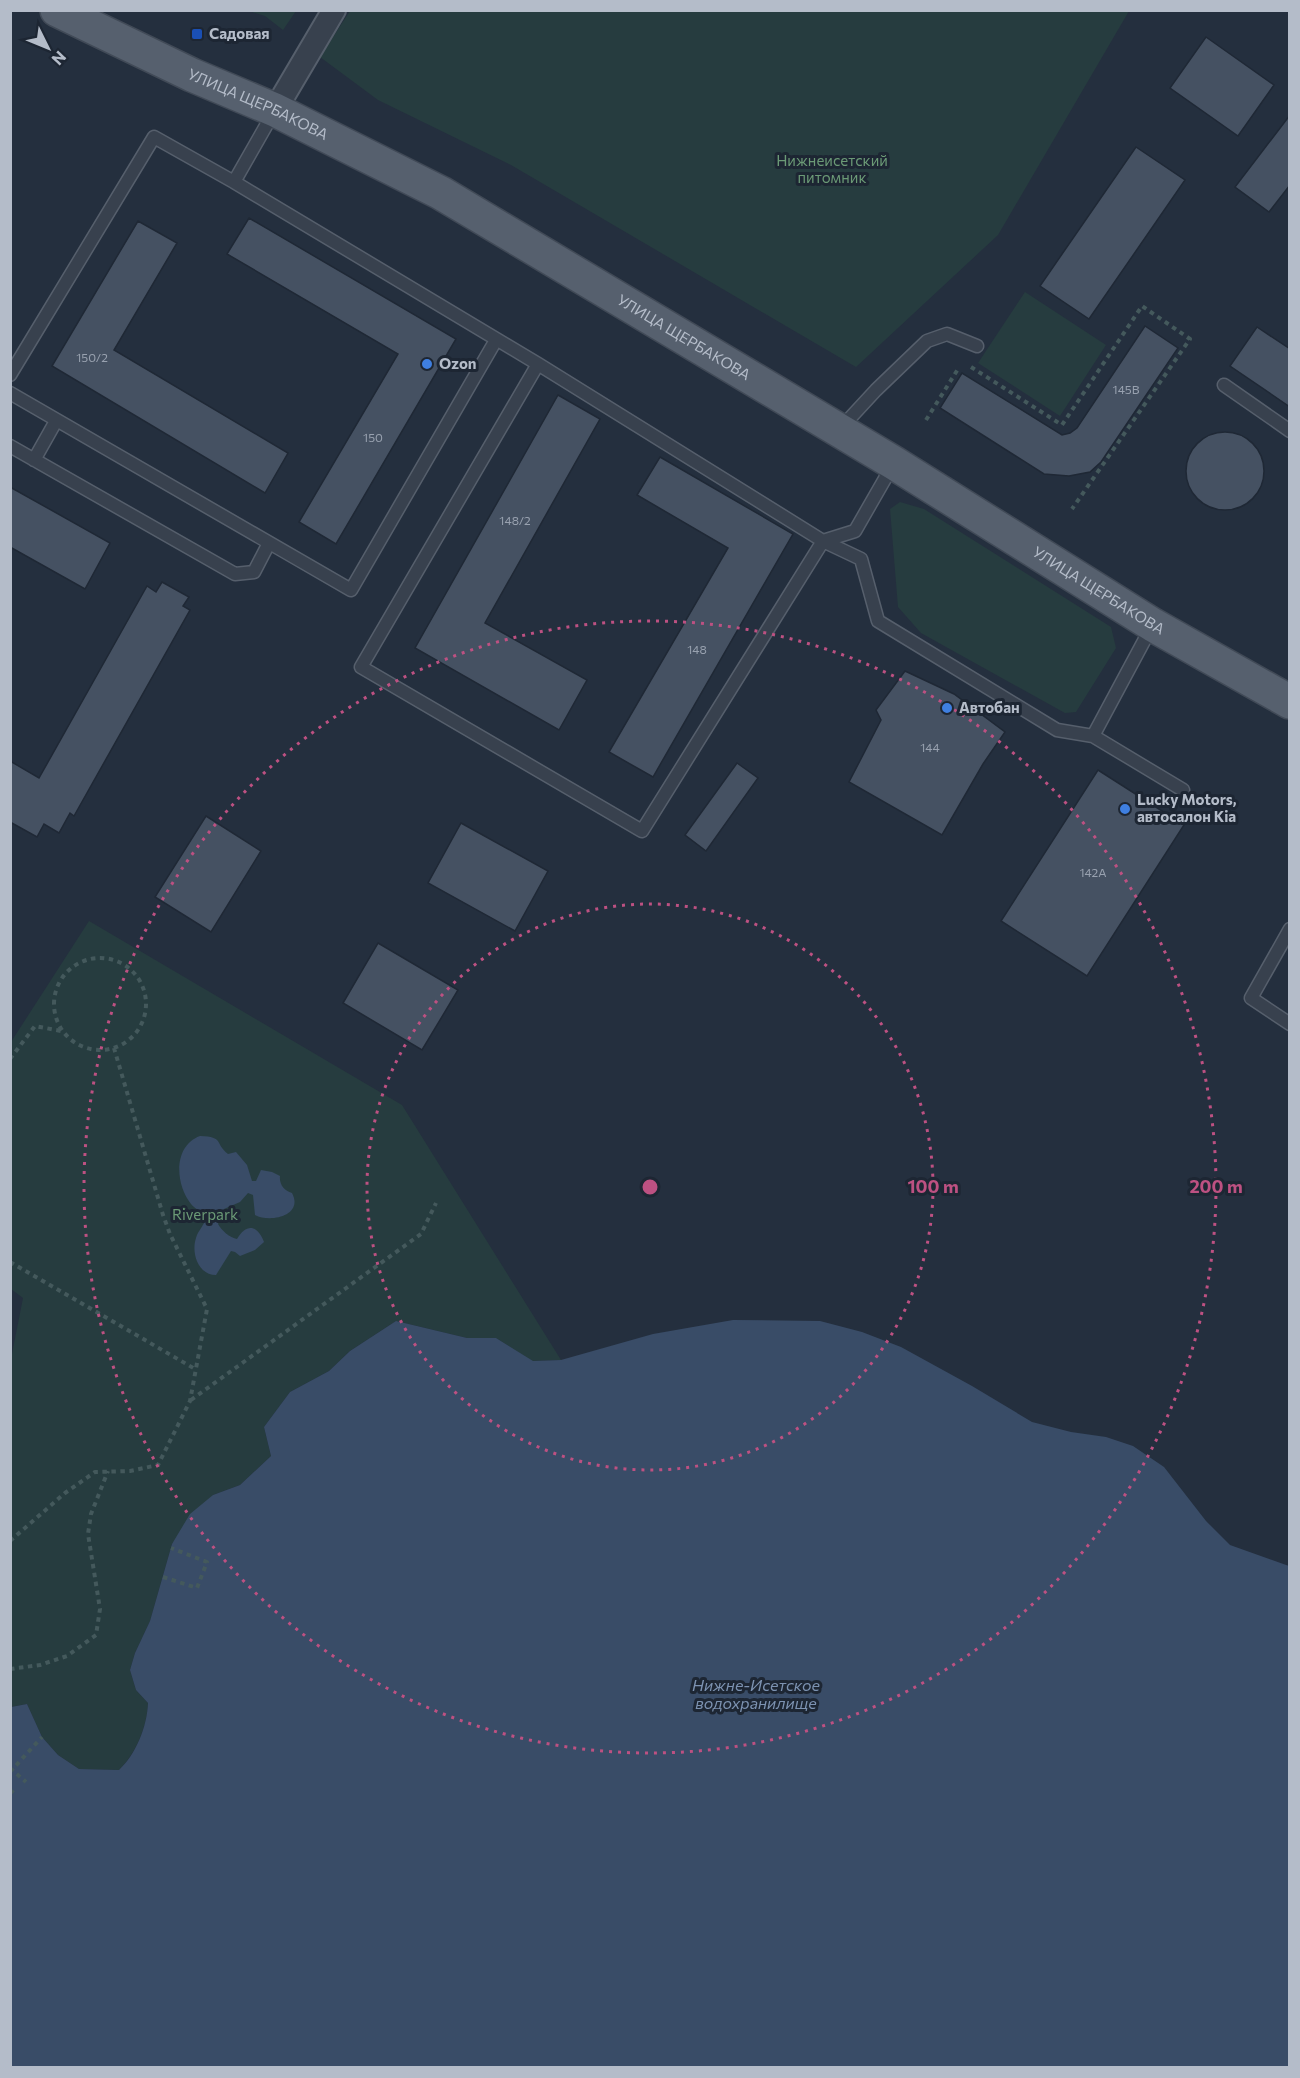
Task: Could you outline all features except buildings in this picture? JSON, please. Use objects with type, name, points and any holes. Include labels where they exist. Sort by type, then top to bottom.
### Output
[{"type":"main road","name":"УЛИЦА ЩЕРБАКОВА","points":[[57,10],[192,75],[275,110],[441,193],[894,462],[1153,625],[1290,702]]},
{"type":"street","points":[[275,110],[334,10]]},
{"type":"lane","points":[[234,182],[275,110]]},
{"type":"lane","points":[[10,375],[154,137],[234,182],[538,364],[823,541],[861,559],[878,621],[1057,730],[1093,736],[1183,790]]},
{"type":"lane","points":[[839,430],[876,390],[927,341],[947,334],[977,346]]},
{"type":"lane","points":[[10,393],[351,590],[496,340]]},
{"type":"lane","points":[[538,364],[362,667],[642,831],[823,541],[855,531],[894,462]]},
{"type":"lane","points":[[1224,385],[1290,431]]},
{"type":"lane","points":[[34,460],[56,421]]},
{"type":"lane","points":[[10,446],[235,574],[254,572],[269,543]]},
{"type":"lane","points":[[1093,736],[1153,625]]},
{"type":"lane","points":[[1290,929],[1251,998],[1290,1024]]},
{"type":"path","points":[[971,367],[1062,425],[1142,306],[1190,339],[1072,509]]},
{"type":"path","points":[[926,420],[958,369]]},
{"type":"path","points":[[95,957],[114,959],[131,969],[142,985],[147,1004],[142,1023],[131,1038],[114,1048],[95,1050],[76,1044],[62,1031],[54,1013],[54,994],[62,976],[77,963],[95,957]]},
{"type":"path","points":[[10,1059],[35,1026],[62,1031]]},
{"type":"path","points":[[10,1541],[65,1493],[95,1473],[130,1472],[158,1465],[190,1401],[207,1309],[163,1215],[114,1048]]},
{"type":"path","points":[[190,1401],[421,1234],[436,1203]]},
{"type":"path","points":[[10,1262],[195,1370]]},
{"type":"path","points":[[10,1669],[40,1665],[67,1656],[96,1635],[100,1609],[88,1534],[91,1514],[108,1471]]},
{"type":"path","points":[[163,1577],[197,1588],[207,1562],[171,1548]]},
{"type":"path","points":[[26,1782],[11,1770],[42,1737]]},
{"type":"path","points":[[10,1790],[15,1794]]},
{"type":"green space","points":[[249,11],[296,11],[283,30],[265,16]]},
{"type":"green space","name":"Нижнеисетский питомник","points":[[350,11],[1129,11],[998,235],[856,367],[511,165],[378,100],[320,57]]},
{"type":"green space","points":[[1025,292],[1106,345],[1060,416],[978,363]]},
{"type":"green space","points":[[900,502],[924,509],[1111,627],[1116,648],[1076,712],[1065,713],[921,633],[898,607],[890,509]]},
{"type":"green space","name":"Riverpark","points":[[89,921],[402,1105],[561,1360],[532,1361],[496,1338],[467,1338],[396,1321],[350,1351],[329,1371],[290,1392],[264,1427],[271,1456],[240,1485],[213,1495],[172,1544],[150,1621],[130,1670],[136,1690],[148,1703],[145,1721],[140,1739],[119,1770],[79,1769],[58,1755],[42,1737],[27,1704],[11,1707],[10,1364],[23,1298],[11,1289],[11,1042]]},
{"type":"water","points":[[200,1136],[216,1139],[228,1154],[236,1152],[247,1165],[252,1181],[256,1181],[261,1170],[280,1176],[280,1182],[287,1191],[292,1193],[294,1201],[290,1212],[276,1218],[255,1215],[253,1195],[248,1193],[240,1202],[224,1209],[218,1224],[221,1229],[237,1239],[244,1231],[255,1229],[264,1242],[255,1250],[240,1256],[231,1251],[216,1275],[205,1271],[197,1262],[195,1244],[206,1216],[191,1204],[180,1176],[179,1166],[185,1148]]},
{"type":"water","name":"Нижне-Исетское водохранилище","points":[[733,1320],[820,1321],[862,1332],[901,1347],[1032,1422],[1071,1432],[1106,1437],[1133,1446],[1164,1467],[1206,1521],[1230,1545],[1289,1566],[1289,2067],[11,2067],[11,1707],[27,1704],[42,1737],[58,1755],[79,1769],[119,1770],[125,1764],[139,1740],[148,1703],[136,1690],[130,1670],[150,1621],[172,1544],[190,1514],[213,1495],[240,1485],[271,1456],[264,1427],[290,1392],[329,1371],[350,1351],[396,1321],[467,1338],[496,1338],[533,1361],[561,1360],[653,1334]]},
{"type":"place","name":"Садовая","points":[[197,34]]},
{"type":"place","name":"Ozon","points":[[427,364]]},
{"type":"place","name":"Автобан","points":[[947,708]]},
{"type":"place","name":"Lucky Motors, автосалон Kia","points":[[1125,809]]}]
